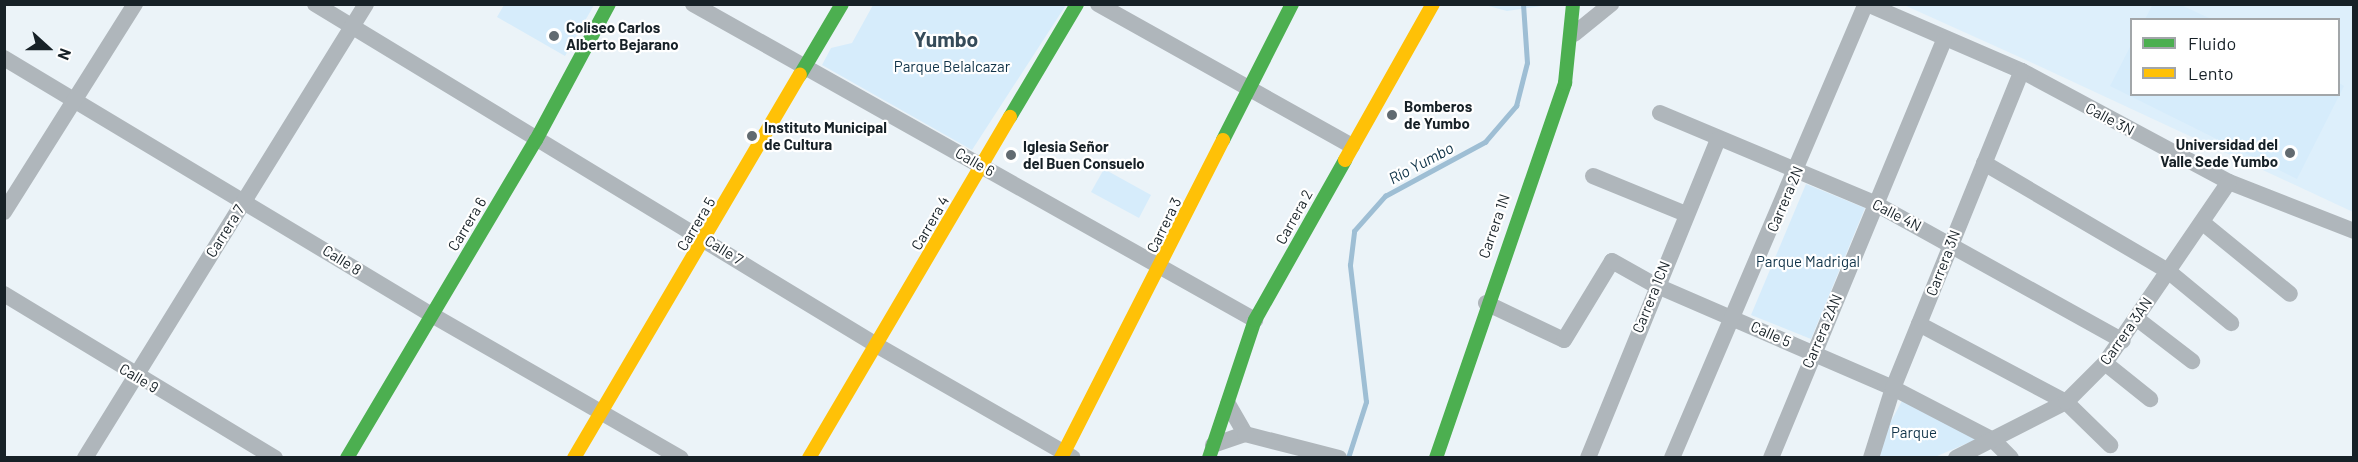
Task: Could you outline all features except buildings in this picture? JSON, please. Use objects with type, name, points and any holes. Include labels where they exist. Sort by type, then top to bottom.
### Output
[{"type":"street","points":[[4,212],[135,4]]},
{"type":"street","name":"Calle 7","points":[[315,4],[536,140],[707,239],[878,346],[1066,456]]},
{"type":"street","name":"Carrera 7","points":[[85,458],[366,4]]},
{"type":"street","name":"Carrera 6","points":[[347,458],[536,140],[609,4]]},
{"type":"street","name":"Calle 6","points":[[693,4],[808,66],[1161,271],[1255,320]]},
{"type":"street","name":"Carrera 5","points":[[574,458],[602,408],[707,239],[842,4]]},
{"type":"street","name":"Carrera 4","points":[[809,458],[878,346],[1077,4]]},
{"type":"street","points":[[1098,4],[1352,146]]},
{"type":"street","name":"Carrera 3","points":[[1066,456],[1161,271],[1248,88],[1292,4]]},
{"type":"street","name":"Carrera 2","points":[[1211,451],[1255,320],[1433,4]]},
{"type":"street","name":"Carrera 1N","points":[[1436,458],[1448,436],[1486,303],[1565,83],[1574,34],[1573,4]]},
{"type":"street","points":[[1574,34],[1611,4]]},
{"type":"street","name":"Calle 3N","points":[[1866,4],[2022,71],[2229,183],[2354,231]]},
{"type":"street","name":"Carrera 2N","points":[[1672,458],[1866,4]]},
{"type":"street","name":"Carrera 2AN","points":[[1771,458],[1812,353],[1944,39]]},
{"type":"street","name":"Calle 8","points":[[4,58],[245,199],[432,315],[602,408],[681,458]]},
{"type":"street","name":"Carrera 3N","points":[[1871,458],[1893,388],[2022,71]]},
{"type":"street","name":"Calle 4N","points":[[1660,113],[1876,204],[1951,242],[2122,340]]},
{"type":"street","name":"Carrera 1CN","points":[[1588,458],[1655,285],[1718,139]]},
{"type":"street","points":[[1984,163],[2168,271],[2231,323]]},
{"type":"street","points":[[1593,176],[1686,214]]},
{"type":"street","name":"Carrera 3AN","points":[[1956,458],[2066,402],[2105,363],[2229,183]]},
{"type":"street","points":[[2203,223],[2290,294]]},
{"type":"street","name":"Calle 5","points":[[1486,303],[1564,340],[1612,261],[1655,285],[1893,388],[1993,440],[2011,458]]},
{"type":"street","name":"Calle 9","points":[[4,294],[135,376],[275,458]]},
{"type":"street","points":[[2136,318],[2192,361]]},
{"type":"street","points":[[1919,324],[2066,402],[2110,445]]},
{"type":"street","points":[[2105,363],[2150,399]]},
{"type":"street","points":[[1228,404],[1245,434]]},
{"type":"street","points":[[1211,451],[1245,434],[1332,456]]},
{"type":"shaded area","name":"Universidad del Valle Sede Yumbo","points":[[1904,5],[2353,5],[2353,212],[2026,60]]},
{"type":"green space","points":[[2153,4],[2181,5],[2209,18],[2146,18]]},
{"type":"green space","name":"Coliseo Carlos Alberto Bejarano","points":[[504,5],[594,5],[565,56],[497,17]]},
{"type":"green space","name":"Parque Belalcazar","points":[[873,5],[1066,5],[972,150],[822,65],[831,48],[852,43]]},
{"type":"green space","points":[[1485,5],[1549,5],[1507,11]]},
{"type":"green space","points":[[2130,47],[2130,96],[2110,86]]},
{"type":"green space","points":[[2130,96],[2339,96],[2297,179]]},
{"type":"green space","points":[[1104,169],[1151,195],[1139,218],[1091,192]]},
{"type":"green space","name":"Parque Madrigal","points":[[1806,184],[1865,208],[1811,339],[1751,315]]},
{"type":"green space","name":"Parque","points":[[1903,399],[1977,439],[1935,457],[1880,458],[1881,440]]},
{"type":"waterway","name":"Río Yumbo","points":[[1348,458],[1366,402],[1350,265],[1354,231],[1385,196],[1485,142],[1516,106],[1527,63],[1523,4]]},
{"type":"traffic: fast","points":[[347,458],[536,140],[609,4]]},
{"type":"traffic: fast","points":[[800,75],[842,4]]},
{"type":"traffic: fast","points":[[1010,117],[1077,4]]},
{"type":"traffic: fast","points":[[1223,140],[1292,4]]},
{"type":"traffic: fast","points":[[1436,458],[1565,83],[1573,4]]},
{"type":"traffic: fast","points":[[1209,458],[1255,320],[1345,160]]},
{"type":"traffic: slow","points":[[1345,160],[1433,4]]},
{"type":"traffic: slow","points":[[574,458],[800,75]]},
{"type":"traffic: slow","points":[[809,458],[1010,117]]},
{"type":"traffic: slow","points":[[1061,458],[1223,140]]},
{"type":"place","name":"Coliseo Carlos Alberto Bejarano","points":[[554,36]]},
{"type":"place","name":"Bomberos de Yumbo","points":[[1392,115]]},
{"type":"place","name":"Instituto Municipal de Cultura","points":[[752,136]]},
{"type":"place","name":"Universidad del Valle Sede Yumbo","points":[[2290,153]]},
{"type":"place","name":"Iglesia Señor del Buen Consuelo","points":[[1011,155]]},
{"type":"district","name":"Yumbo","points":[[946,39]]}]
